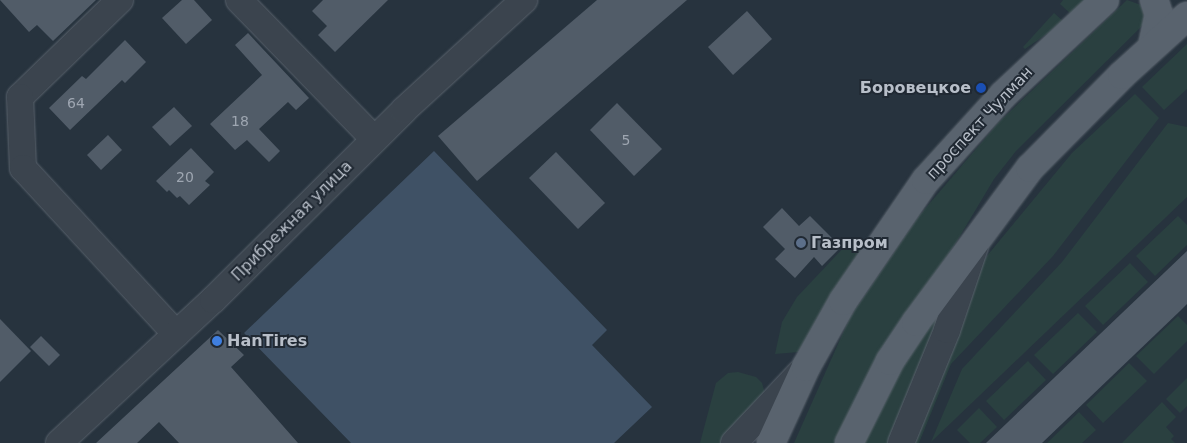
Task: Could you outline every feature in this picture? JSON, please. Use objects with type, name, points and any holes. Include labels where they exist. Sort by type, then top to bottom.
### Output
[{"type":"main road","name":"проспект Чулман","points":[[771,443],[806,367],[843,301],[926,180],[1003,95],[1105,0]]},
{"type":"main road","points":[[1152,47],[1159,15],[1154,0]]},
{"type":"main road","points":[[849,443],[890,360],[979,234],[1030,168],[1152,47],[1186,19]]},
{"type":"street","points":[[120,0],[20,97],[23,168],[176,334]]},
{"type":"street","points":[[239,0],[374,139]]},
{"type":"street","name":"Прибрежная улица","points":[[59,443],[176,334],[374,139],[524,0]]},
{"type":"street","points":[[901,443],[947,330],[979,234]]},
{"type":"street","points":[[734,443],[806,367]]},
{"type":"green space","points":[[1063,0],[1089,0],[1072,15],[1060,4]]},
{"type":"green space","points":[[1127,0],[1141,5],[1146,11],[1143,25],[1016,151],[994,179],[957,241],[879,360],[837,443],[794,443],[850,317],[918,217],[999,122]]},
{"type":"green space","points":[[1054,13],[1064,22],[1025,49],[1023,47]]},
{"type":"green space","points":[[1187,44],[1187,89],[1164,110],[1142,87]]},
{"type":"green space","points":[[1135,94],[1159,118],[1053,256],[951,364],[919,443],[912,443],[977,268],[1072,153]]},
{"type":"green space","points":[[1168,123],[1187,127],[1187,197],[931,442],[962,369],[1062,262]]},
{"type":"green space","points":[[1178,216],[1187,225],[1187,245],[1155,276],[1136,256]]},
{"type":"green space","points":[[847,244],[866,244],[799,352],[775,354],[782,322],[797,297]]},
{"type":"green space","points":[[1130,263],[1148,282],[1103,325],[1085,306]]},
{"type":"green space","points":[[946,298],[893,443],[860,443],[878,405]]},
{"type":"green space","points":[[1078,313],[1097,332],[1053,374],[1034,355]]},
{"type":"green space","points":[[1178,316],[1187,325],[1187,341],[1154,374],[1136,356]]},
{"type":"green space","points":[[1028,361],[1046,380],[1004,420],[986,401]]},
{"type":"green space","points":[[1129,363],[1147,381],[1103,423],[1086,405]]},
{"type":"green space","points":[[738,372],[756,377],[762,383],[766,397],[722,443],[700,443],[716,383],[728,373]]},
{"type":"green space","points":[[1187,378],[1187,406],[1180,413],[1166,399]]},
{"type":"green space","points":[[1162,402],[1176,417],[1166,427],[1174,436],[1171,439],[1175,443],[1122,443]]},
{"type":"green space","points":[[979,408],[997,427],[980,443],[970,443],[957,430]]},
{"type":"green space","points":[[1079,412],[1096,430],[1082,443],[1047,443]]},
{"type":"water","points":[[434,151],[607,330],[592,345],[652,407],[614,443],[351,443],[244,333]]},
{"type":"building","points":[[0,0],[96,0],[53,41],[37,25],[29,32]]},
{"type":"building","points":[[182,0],[194,0],[212,20],[186,44],[162,18]]},
{"type":"building","points":[[323,0],[388,0],[335,52],[318,35],[327,26],[312,11]]},
{"type":"building","points":[[597,0],[687,0],[477,181],[438,136]]},
{"type":"building","points":[[747,11],[772,39],[733,75],[708,47]]},
{"type":"building","points":[[248,33],[309,98],[296,110],[288,102],[259,129],[280,151],[269,162],[247,140],[235,150],[210,124],[262,75],[235,45]]},
{"type":"building","points":[[125,40],[146,62],[125,83],[122,80],[70,130],[49,108],[82,76],[86,79]]},
{"type":"building","points":[[617,103],[662,149],[634,176],[590,130]]},
{"type":"building","points":[[174,107],[192,126],[170,146],[152,127]]},
{"type":"building","points":[[108,135],[122,150],[101,170],[87,155]]},
{"type":"building","points":[[191,148],[214,172],[205,181],[210,185],[189,205],[180,196],[177,198],[169,190],[167,192],[156,181]]},
{"type":"building","points":[[556,152],[605,203],[578,229],[529,178]]},
{"type":"building","points":[[782,208],[799,226],[810,216],[841,247],[822,266],[814,257],[795,278],[775,259],[785,249],[763,227]]},
{"type":"building","points":[[1187,251],[1187,304],[1042,443],[986,443]]},
{"type":"building","points":[[0,319],[31,351],[0,382]]},
{"type":"building","points":[[218,330],[244,355],[231,367],[298,443],[179,443],[159,422],[137,443],[96,443]]},
{"type":"building","points":[[41,336],[60,355],[49,366],[30,347]]},
{"type":"place","name":"Боровецкое","points":[[981,88]]},
{"type":"place","name":"Газпром","points":[[801,243]]},
{"type":"place","name":"HanTires","points":[[217,341]]}]
